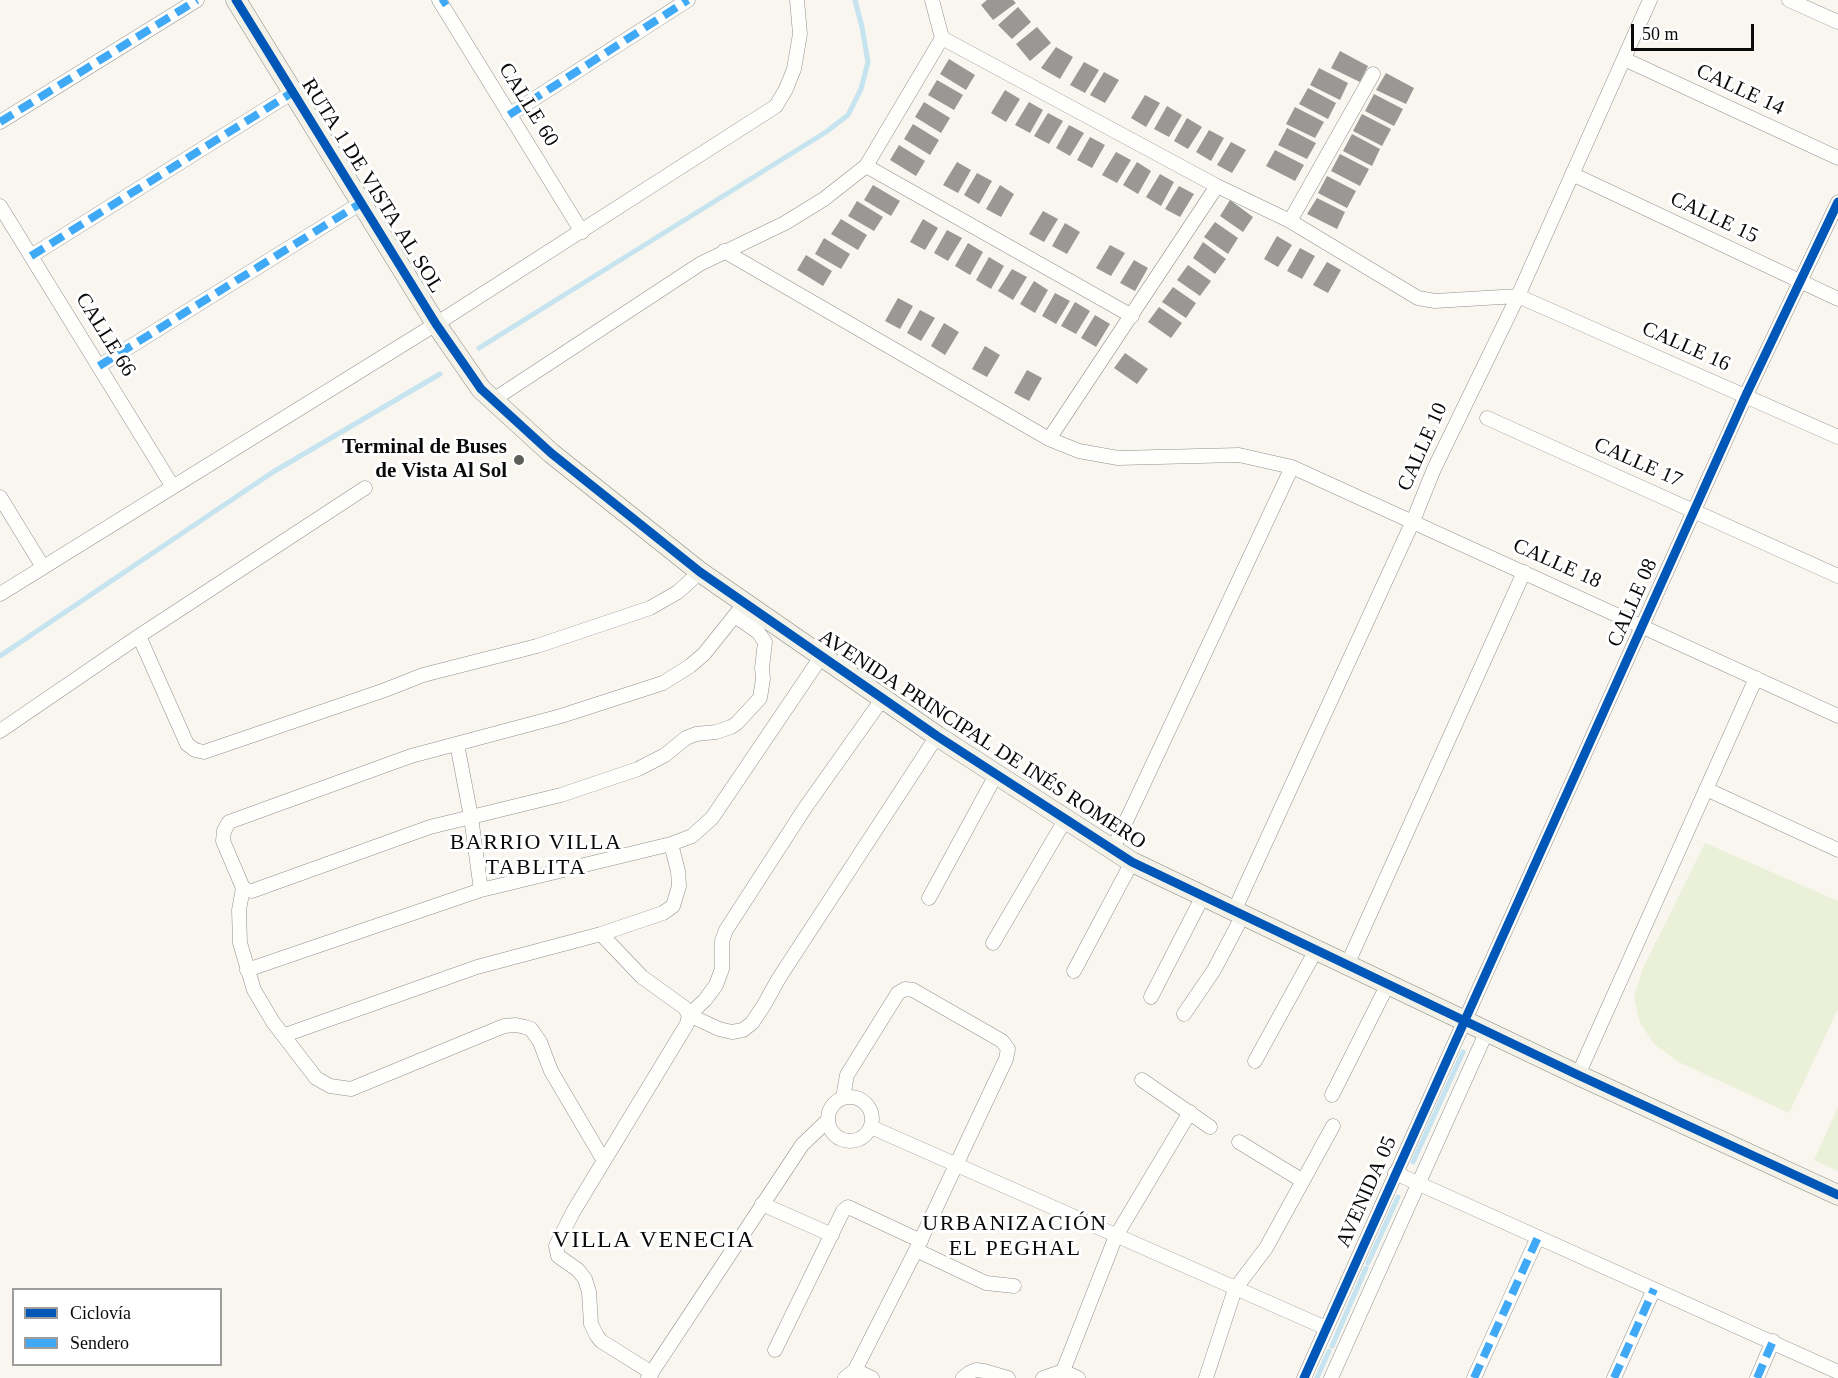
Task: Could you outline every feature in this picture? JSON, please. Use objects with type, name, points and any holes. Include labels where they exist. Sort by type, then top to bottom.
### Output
[{"type":"street","points":[[0,122],[197,0]]},
{"type":"street","name":"RUTA 1 DE VISTA AL SOL","points":[[236,0],[436,324],[487,394]]},
{"type":"street","points":[[509,115],[688,0]]},
{"type":"street","points":[[0,594],[436,324],[776,106],[794,69],[800,34],[797,0]]},
{"type":"street","points":[[487,394],[700,264],[785,223],[824,199],[866,166],[942,38],[932,0]]},
{"type":"street","name":"CALLE 10","points":[[1184,1014],[1214,970],[1413,522],[1434,469],[1518,296],[1650,0]]},
{"type":"street","points":[[1789,0],[1838,22]]},
{"type":"street","name":"CALLE 60","points":[[442,1],[582,232]]},
{"type":"street","points":[[942,38],[1217,186],[1290,221],[1418,298],[1435,301],[1518,296]]},
{"type":"street","name":"CALLE 14","points":[[1624,59],[1838,158]]},
{"type":"street","points":[[1290,221],[1373,74]]},
{"type":"street","points":[[31,256],[293,92]]},
{"type":"street","points":[[866,166],[1132,316]]},
{"type":"street","name":"CALLE 15","points":[[1572,174],[1838,299]]},
{"type":"street","points":[[1049,439],[1217,186]]},
{"type":"street","name":"CALLE 08","points":[[1464,1021],[1746,396],[1838,202]]},
{"type":"street","points":[[99,366],[361,203]]},
{"type":"street","name":"CALLE 66","points":[[0,206],[173,487]]},
{"type":"street","name":"CALLE 18","points":[[724,251],[1049,439],[1079,452],[1118,458],[1239,455],[1292,467],[1838,716]]},
{"type":"street","name":"CALLE 16","points":[[1518,296],[1838,437]]},
{"type":"street","name":"AVENIDA PRINCIPAL DE INÉS ROMERO","points":[[487,394],[551,453],[700,572],[740,610],[821,657],[996,776],[1112,851],[1464,1021],[1838,1195]]},
{"type":"street","name":"CALLE 17","points":[[1487,418],[1838,576]]},
{"type":"street","points":[[1112,851],[1292,467]]},
{"type":"street","points":[[0,731],[139,636],[365,488]]},
{"type":"street","points":[[0,497],[43,567]]},
{"type":"street","points":[[139,636],[187,744],[195,750],[204,752],[423,675],[537,646],[650,608],[678,592],[700,572]]},
{"type":"street","points":[[1347,965],[1524,572]]},
{"type":"street","points":[[243,888],[252,891],[430,827],[561,795],[638,769],[665,755],[691,736],[724,730],[737,723],[760,698],[763,688],[762,668],[765,642],[740,610],[704,654],[684,671],[663,683],[561,716],[411,756],[229,822],[224,831],[223,841],[243,888],[239,925],[240,942],[247,970],[262,1007],[316,1078],[330,1086],[351,1089],[504,1026],[525,1027],[531,1029],[540,1042],[551,1071],[604,1161]]},
{"type":"street","points":[[247,970],[481,890],[671,844],[692,836],[712,818],[821,657]]},
{"type":"street","points":[[1578,1075],[1756,678]]},
{"type":"street","points":[[827,1121],[836,1137],[853,1142],[864,1137],[871,1126],[872,1114],[866,1104],[855,1098],[843,1098],[831,1107],[827,1121],[802,1145],[650,1375],[601,1341],[591,1324],[589,1292],[585,1279],[578,1270],[561,1260],[556,1246],[573,1212],[687,1024],[689,1015],[705,1000],[716,985],[722,969],[722,941],[726,930],[805,808],[883,698]]},
{"type":"street","points":[[601,934],[642,977],[685,1008],[689,1015],[718,1029],[732,1032],[743,1030],[752,1023],[937,736]]},
{"type":"street","points":[[457,744],[471,817],[481,890]]},
{"type":"street","points":[[929,898],[996,776]]},
{"type":"street","points":[[1706,789],[1838,850]]},
{"type":"street","points":[[993,943],[1065,820]]},
{"type":"street","points":[[285,1035],[477,968],[601,934],[663,913],[673,906],[678,894],[679,878],[671,844]]},
{"type":"street","points":[[1074,971],[1132,862]]},
{"type":"street","points":[[1151,997],[1203,896]]},
{"type":"street","points":[[1255,1061],[1316,950]]},
{"type":"street","points":[[1332,1095],[1388,984]]},
{"type":"street","points":[[843,1098],[847,1075],[898,993],[905,989],[913,990],[1002,1041],[1008,1049],[1006,1059],[919,1246],[850,1374],[872,1378]]},
{"type":"street","name":"AVENIDA 05","points":[[1304,1378],[1464,1021]]},
{"type":"street","name":"AVENIDA 05","points":[[1331,1378],[1487,1031]]},
{"type":"street","points":[[1142,1080],[1210,1127]]},
{"type":"street","points":[[1063,1371],[1116,1236],[1190,1112]]},
{"type":"street","points":[[871,1126],[1326,1328]]},
{"type":"street","points":[[1206,1378],[1235,1289],[1266,1248],[1333,1126]]},
{"type":"street","points":[[1239,1142],[1303,1181]]},
{"type":"street","points":[[1395,1173],[1838,1372]]},
{"type":"street","points":[[762,1204],[832,1235]]},
{"type":"street","points":[[776,1350],[843,1211],[848,1207],[986,1283],[1014,1286]]},
{"type":"street","points":[[1474,1378],[1538,1237]]},
{"type":"street","points":[[1614,1378],[1653,1289]]},
{"type":"street","points":[[1757,1378],[1773,1341]]},
{"type":"street","points":[[963,1378],[976,1370],[1008,1378]]},
{"type":"street","points":[[1043,1378],[1063,1371],[1078,1378]]},
{"type":"green space","points":[[1705,843],[1838,901],[1838,1009],[1789,1113],[1679,1062],[1655,1045],[1640,1023],[1634,997],[1643,968]]},
{"type":"green space","points":[[1838,1107],[1838,1171],[1814,1160]]},
{"type":"building","points":[[987,0],[1013,0],[1016,3],[993,20],[981,5]]},
{"type":"building","points":[[1018,7],[1031,22],[1012,39],[998,25]]},
{"type":"building","points":[[1037,27],[1051,43],[1030,61],[1016,44]]},
{"type":"building","points":[[1056,47],[1073,57],[1060,79],[1041,68]]},
{"type":"building","points":[[1340,51],[1368,66],[1360,82],[1331,68]]},
{"type":"building","points":[[949,59],[975,75],[966,90],[940,74]]},
{"type":"building","points":[[1084,62],[1099,70],[1085,93],[1070,85]]},
{"type":"building","points":[[1319,68],[1348,83],[1340,100],[1310,85]]},
{"type":"building","points":[[1104,72],[1119,80],[1105,103],[1090,95]]},
{"type":"building","points":[[1386,73],[1414,88],[1406,104],[1376,90]]},
{"type":"building","points":[[937,80],[963,95],[954,110],[928,95]]},
{"type":"building","points":[[1308,88],[1336,103],[1328,119],[1299,104]]},
{"type":"building","points":[[1005,90],[1020,99],[1006,122],[991,113]]},
{"type":"building","points":[[1374,94],[1403,109],[1394,126],[1365,111]]},
{"type":"building","points":[[1145,95],[1160,103],[1146,127],[1131,118]]},
{"type":"building","points":[[924,102],[950,118],[941,133],[915,117]]},
{"type":"building","points":[[1029,102],[1043,110],[1030,133],[1015,125]]},
{"type":"building","points":[[1167,106],[1182,115],[1169,137],[1154,129]]},
{"type":"building","points":[[1295,107],[1324,122],[1315,138],[1286,124]]},
{"type":"building","points":[[1048,113],[1063,121],[1049,144],[1034,136]]},
{"type":"building","points":[[1362,114],[1391,129],[1382,146],[1353,131]]},
{"type":"building","points":[[1187,118],[1202,127],[1188,149],[1174,141]]},
{"type":"building","points":[[913,124],[939,140],[930,155],[904,139]]},
{"type":"building","points":[[1069,125],[1084,133],[1070,156],[1056,148]]},
{"type":"building","points":[[1287,128],[1316,143],[1307,159],[1278,145]]},
{"type":"building","points":[[1209,130],[1224,138],[1211,161],[1196,152]]},
{"type":"building","points":[[1352,134],[1380,149],[1372,166],[1343,151]]},
{"type":"building","points":[[1090,137],[1105,145],[1092,168],[1077,160]]},
{"type":"building","points":[[1231,142],[1246,150],[1232,173],[1217,165]]},
{"type":"building","points":[[899,145],[925,161],[916,176],[890,160]]},
{"type":"building","points":[[1275,150],[1304,165],[1295,181],[1266,166]]},
{"type":"building","points":[[1116,152],[1131,160],[1117,183],[1102,175]]},
{"type":"building","points":[[1340,154],[1369,169],[1360,186],[1331,171]]},
{"type":"building","points":[[957,162],[971,170],[958,193],[943,185]]},
{"type":"building","points":[[1137,162],[1151,171],[1138,194],[1123,185]]},
{"type":"building","points":[[977,173],[992,181],[979,204],[964,195]]},
{"type":"building","points":[[1160,174],[1174,182],[1161,206],[1146,197]]},
{"type":"building","points":[[1327,176],[1356,191],[1347,208],[1318,193]]},
{"type":"building","points":[[873,185],[900,201],[891,216],[864,200]]},
{"type":"building","points":[[1000,185],[1014,194],[1001,217],[986,209]]},
{"type":"building","points":[[1179,186],[1194,194],[1180,217],[1165,209]]},
{"type":"building","points":[[1317,198],[1345,212],[1337,229],[1307,214]]},
{"type":"building","points":[[1230,200],[1253,217],[1243,232],[1220,216]]},
{"type":"building","points":[[857,201],[883,217],[874,231],[848,216]]},
{"type":"building","points":[[1043,211],[1058,219],[1044,242],[1029,234]]},
{"type":"building","points":[[841,219],[867,235],[858,250],[831,234]]},
{"type":"building","points":[[923,219],[938,228],[925,250],[910,242]]},
{"type":"building","points":[[1215,222],[1238,238],[1228,254],[1204,237]]},
{"type":"building","points":[[1065,223],[1080,232],[1067,254],[1052,246]]},
{"type":"building","points":[[947,230],[962,238],[948,261],[934,253]]},
{"type":"building","points":[[1277,236],[1292,245],[1278,267],[1264,259]]},
{"type":"building","points":[[824,238],[850,254],[841,269],[815,254]]},
{"type":"building","points":[[1203,242],[1226,259],[1215,274],[1193,258]]},
{"type":"building","points":[[968,243],[983,252],[970,275],[955,266]]},
{"type":"building","points":[[1110,245],[1125,253],[1111,276],[1096,268]]},
{"type":"building","points":[[1300,248],[1315,256],[1302,279],[1287,271]]},
{"type":"building","points":[[806,255],[832,271],[823,286],[797,270]]},
{"type":"building","points":[[989,257],[1004,266],[991,289],[976,280]]},
{"type":"building","points":[[1134,260],[1148,268],[1135,291],[1120,283]]},
{"type":"building","points":[[1327,262],[1341,270],[1328,293],[1313,285]]},
{"type":"building","points":[[1188,265],[1211,281],[1200,296],[1177,280]]},
{"type":"building","points":[[1012,269],[1027,277],[1013,300],[998,291]]},
{"type":"building","points":[[1034,281],[1048,290],[1035,313],[1020,304]]},
{"type":"building","points":[[1173,287],[1196,303],[1186,318],[1162,302]]},
{"type":"building","points":[[1055,293],[1070,301],[1056,324],[1042,316]]},
{"type":"building","points":[[898,298],[913,306],[900,329],[885,321]]},
{"type":"building","points":[[1075,302],[1090,311],[1076,334],[1061,326]]},
{"type":"building","points":[[1159,307],[1182,323],[1171,338],[1148,322]]},
{"type":"building","points":[[920,310],[935,318],[921,341],[907,333]]},
{"type":"building","points":[[1095,315],[1110,324],[1096,347],[1081,338]]},
{"type":"building","points":[[944,323],[959,332],[945,355],[931,346]]},
{"type":"building","points":[[985,346],[1000,355],[987,377],[972,369]]},
{"type":"building","points":[[1125,353],[1148,369],[1137,384],[1114,368]]},
{"type":"building","points":[[1027,370],[1042,378],[1029,401],[1014,393]]},
{"type":"waterway","points":[[479,348],[826,132],[848,115],[861,89],[868,62],[855,0]]},
{"type":"waterway","points":[[0,656],[273,472],[440,374]]},
{"type":"waterway","points":[[1413,1162],[1463,1052]]},
{"type":"waterway","points":[[1368,1263],[1398,1197]]},
{"type":"waterway","points":[[1332,1346],[1366,1268]]},
{"type":"waterway","points":[[1317,1378],[1329,1351]]},
{"type":"marked path","points":[[0,122],[197,0]]},
{"type":"marked path","points":[[441,4],[447,0]]},
{"type":"marked path","points":[[509,115],[688,0]]},
{"type":"marked path","points":[[31,256],[293,92]]},
{"type":"marked path","points":[[99,366],[361,203]]},
{"type":"marked path","points":[[1474,1378],[1538,1237]]},
{"type":"marked path","points":[[1614,1378],[1654,1289]]},
{"type":"marked path","points":[[1757,1378],[1773,1341]]},
{"type":"cycle path","points":[[236,0],[436,324],[481,389],[551,453],[700,572],[937,736],[1132,862],[1578,1075],[1838,1195]]},
{"type":"cycle path","points":[[1304,1378],[1746,395],[1838,202]]},
{"type":"place","name":"Terminal de Buses de Vista Al Sol","points":[[519,460]]},
{"type":"district","name":"BARRIO VILLA TABLITA","points":[[536,856]]},
{"type":"district","name":"URBANIZACIÓN EL PEGHAL","points":[[1015,1236]]},
{"type":"district","name":"VILLA VENECIA","points":[[654,1241]]}]
